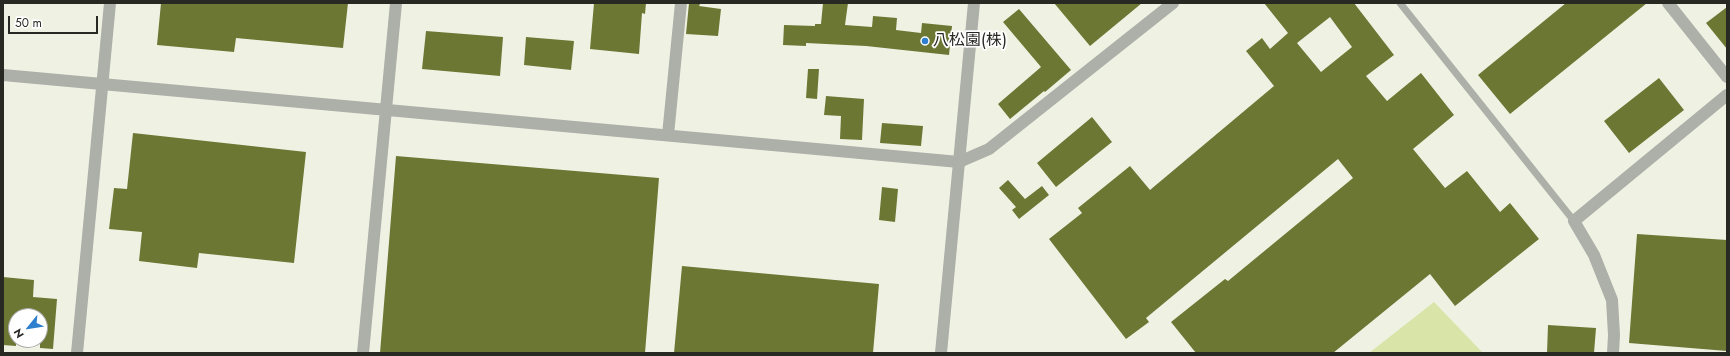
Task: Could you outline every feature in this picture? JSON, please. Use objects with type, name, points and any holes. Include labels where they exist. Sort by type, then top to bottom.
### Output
[{"type":"street","points":[[77,353],[110,3]]},
{"type":"street","points":[[363,353],[384,110],[396,3]]},
{"type":"street","points":[[668,135],[681,3]]},
{"type":"street","points":[[941,353],[974,3]]},
{"type":"street","points":[[3,75],[959,162],[989,149],[1173,3]]},
{"type":"street","points":[[1668,3],[1727,77]]},
{"type":"street","points":[[1613,353],[1614,335],[1612,300],[1594,255],[1574,221],[1727,95]]},
{"type":"lane","points":[[1400,3],[1574,221]]},
{"type":"green space","points":[[1434,302],[1483,353],[1369,353]]},
{"type":"building","points":[[161,3],[348,3],[343,48],[236,38],[234,52],[157,45]]},
{"type":"building","points":[[594,3],[646,3],[645,14],[642,13],[639,54],[590,49]]},
{"type":"building","points":[[689,3],[721,9],[718,36],[686,34]]},
{"type":"building","points":[[823,3],[848,3],[845,25],[872,27],[873,16],[897,18],[896,30],[921,33],[922,23],[952,26],[949,55],[866,46],[806,43],[806,46],[783,45],[784,25],[815,26],[815,24],[821,24]]},
{"type":"building","points":[[1054,3],[1142,3],[1090,46]]},
{"type":"building","points":[[1264,3],[1354,3],[1394,55],[1366,76],[1387,101],[1421,73],[1454,115],[1413,149],[1445,188],[1467,171],[1500,212],[1510,203],[1539,239],[1455,306],[1430,274],[1333,353],[1196,353],[1171,322],[1225,279],[1228,281],[1353,178],[1338,159],[1146,318],[1149,322],[1126,339],[1049,239],[1082,213],[1078,208],[1130,166],[1150,190],[1274,86],[1246,51],[1262,38],[1270,49],[1288,33]],"holes":[[[1330,17],[1352,47],[1321,72],[1297,43]]]},
{"type":"building","points":[[1566,3],[1647,3],[1510,114],[1478,75]]},
{"type":"building","points":[[1727,7],[1727,49],[1706,23]]},
{"type":"building","points":[[1019,9],[1071,70],[1010,119],[998,104],[1041,67],[1003,22]]},
{"type":"building","points":[[426,31],[503,37],[500,76],[422,69]]},
{"type":"building","points":[[526,37],[574,41],[571,70],[524,65]]},
{"type":"building","points":[[808,69],[819,69],[817,99],[806,98]]},
{"type":"building","points":[[1659,78],[1684,110],[1629,153],[1604,121]]},
{"type":"building","points":[[826,96],[864,99],[862,140],[840,139],[841,116],[824,115]]},
{"type":"building","points":[[1092,117],[1112,142],[1056,187],[1037,163]]},
{"type":"building","points":[[882,123],[923,126],[921,146],[880,143]]},
{"type":"building","points":[[133,133],[306,152],[294,263],[199,253],[197,268],[139,261],[142,232],[109,229],[114,188],[127,189]]},
{"type":"building","points":[[396,156],[659,178],[645,353],[380,353]]},
{"type":"building","points":[[1008,180],[1025,199],[1042,186],[1049,195],[1019,219],[1012,210],[1016,207],[999,188]]},
{"type":"building","points":[[882,187],[898,189],[895,222],[879,220]]},
{"type":"building","points":[[1637,234],[1727,240],[1727,351],[1629,343]]},
{"type":"building","points":[[682,266],[879,284],[873,353],[674,353]]},
{"type":"building","points":[[3,277],[34,280],[33,297],[57,299],[53,349],[40,348],[48,348],[48,308],[8,308],[8,345],[3,345]]},
{"type":"building","points":[[1548,325],[1596,328],[1594,353],[1547,353]]},
{"type":"place","name":"八松園(株)","points":[[925,41]]}]
